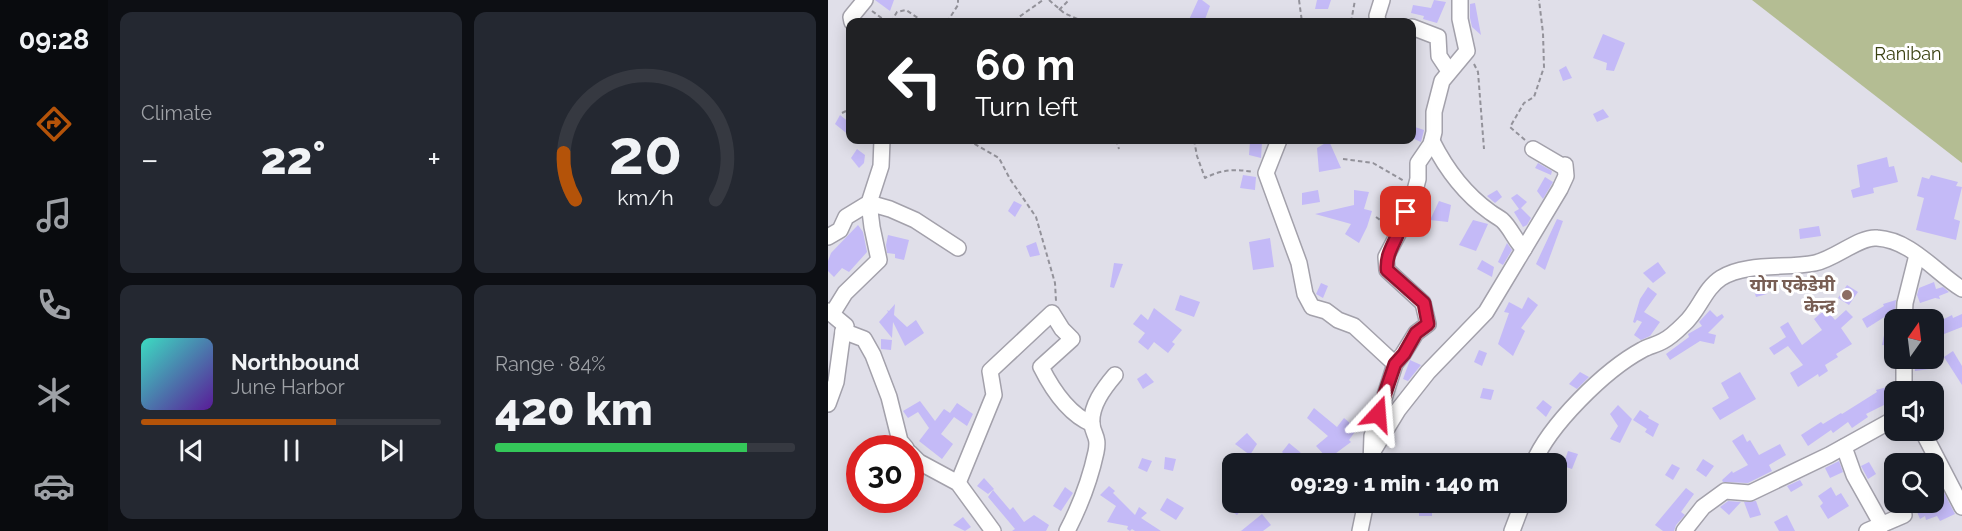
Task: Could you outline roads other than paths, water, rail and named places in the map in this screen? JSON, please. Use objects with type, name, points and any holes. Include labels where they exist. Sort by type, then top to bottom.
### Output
[{"type":"street","points":[[1377,18],[1382,0]]},
{"type":"street","points":[[1371,453],[1372,436],[1395,364],[1404,354],[1416,333],[1428,324],[1424,303],[1387,270],[1386,257],[1413,198],[1418,163],[1432,141],[1434,112],[1442,81],[1467,51],[1460,19],[1460,0]]},
{"type":"street","points":[[851,18],[865,1]]},
{"type":"street","points":[[1416,29],[1438,37],[1439,56],[1449,71]]},
{"type":"street","points":[[1432,141],[1447,168],[1460,185],[1500,218],[1524,249]]},
{"type":"street","points":[[828,404],[836,382],[843,331],[846,326],[830,313],[845,293],[879,260],[869,203],[882,166],[882,144]]},
{"type":"street","points":[[1277,144],[1266,173],[1299,263],[1305,294],[1312,307],[1326,311],[1338,320],[1354,326],[1395,364]]},
{"type":"street","points":[[1374,453],[1398,410],[1428,372],[1486,312],[1566,176],[1564,165],[1562,166],[1533,149]]},
{"type":"street","points":[[828,237],[840,230],[846,217],[869,203],[915,220],[958,248]]},
{"type":"street","points":[[1538,453],[1551,433],[1609,372],[1642,350],[1665,340],[1694,314],[1708,290],[1720,279],[1737,271],[1815,263],[1838,255],[1867,238],[1884,239],[1917,255],[1959,282]]},
{"type":"street","points":[[1905,309],[1917,255]]},
{"type":"street","points":[[958,483],[994,395],[990,371],[1052,313],[1062,329],[1072,339],[1041,367],[1054,392],[1084,421],[1092,424]]},
{"type":"street","points":[[843,331],[864,339],[873,355],[889,397],[898,435]]},
{"type":"street","points":[[1067,531],[1081,503],[1096,452],[1098,438],[1092,424],[1098,396],[1115,375]]},
{"type":"street","points":[[1684,531],[1703,507],[1725,491],[1750,493],[1884,425]]},
{"type":"street","points":[[1928,441],[1962,507]]},
{"type":"street","points":[[1844,447],[1854,475],[1882,525]]},
{"type":"street","points":[[924,465],[958,483],[993,531]]},
{"type":"street","points":[[1360,531],[1364,513]]},
{"type":"street","points":[[1512,531],[1519,513]]},
{"type":"street","points":[[1867,531],[1904,515]]},
{"type":"place","name":"योग एकेडेमी केन्द्र","points":[[1847,295]]},
{"type":"park label","name":"Raniban","points":[[1908,54]]}]
